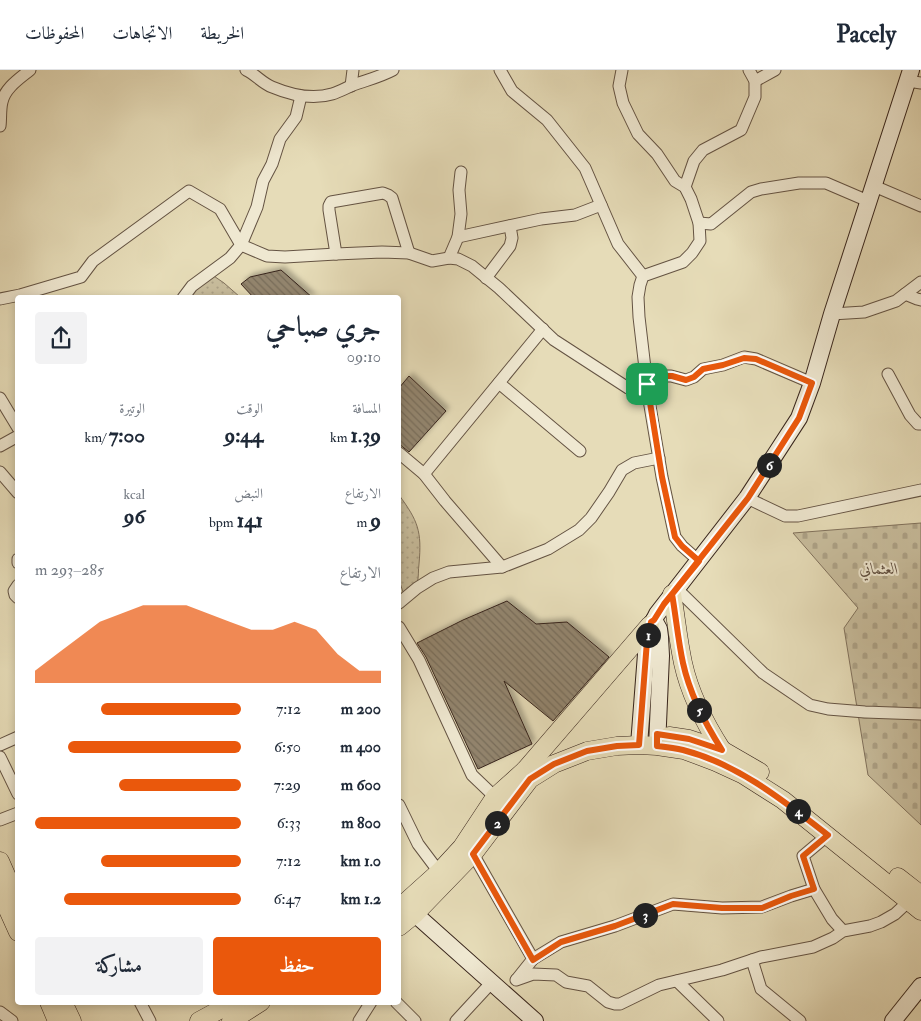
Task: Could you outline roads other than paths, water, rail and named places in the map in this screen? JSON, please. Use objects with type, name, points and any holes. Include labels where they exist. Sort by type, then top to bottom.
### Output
[{"type":"main road","points":[[401,923],[407,911],[462,847],[495,797],[525,770],[652,622],[748,498],[799,418],[812,383],[871,193],[913,78]]},
{"type":"main road","points":[[674,592],[683,662],[689,685],[705,722],[722,750]]},
{"type":"main road","points":[[639,739],[647,641],[652,622]]},
{"type":"main road","points":[[652,622],[659,629],[660,637],[657,740]]},
{"type":"main road","points":[[525,770],[550,754],[585,740],[617,735],[639,739],[689,739],[722,750],[792,791],[917,902]]},
{"type":"main road","points":[[407,911],[473,854],[530,779],[554,764],[587,751],[617,746],[639,739]]},
{"type":"main road","points":[[657,740],[742,774],[784,800],[917,902]]},
{"type":"main road","points":[[0,861],[15,895]]},
{"type":"main road","points":[[0,892],[15,925]]},
{"type":"main road","points":[[407,911],[536,1021]]},
{"type":"main road","points":[[893,1021],[921,986]]},
{"type":"main road","points":[[50,1005],[58,1021]]},
{"type":"main road","points":[[64,1005],[72,1021]]},
{"type":"main road","points":[[199,1021],[228,1005]]},
{"type":"main road","points":[[231,1021],[256,1005]]},
{"type":"street","points":[[0,126],[2,102],[6,91],[30,70]]},
{"type":"street","points":[[246,70],[270,86],[314,98],[332,94],[393,70]]},
{"type":"street","points":[[351,86],[353,70]]},
{"type":"street","points":[[500,70],[512,90],[547,120],[585,168],[618,244],[643,276]]},
{"type":"street","points":[[622,70],[619,86],[623,103],[638,134],[657,154],[675,181],[685,188],[699,223],[700,241],[683,262],[643,276]]},
{"type":"street","points":[[685,188],[694,162],[703,150],[741,130],[755,97],[755,81],[749,70]]},
{"type":"street","points":[[755,81],[775,70]]},
{"type":"street","points":[[185,295],[192,286],[230,258],[241,245],[257,207],[263,181],[272,164],[280,139],[296,117],[301,96]]},
{"type":"street","points":[[449,258],[458,237],[461,172]]},
{"type":"street","points":[[699,223],[711,224],[751,192],[799,183],[826,183],[921,206]]},
{"type":"street","points":[[20,295],[81,277],[93,261],[189,191],[220,209],[241,245],[267,256],[285,258],[365,252],[410,253],[432,261],[449,258],[458,259],[472,266],[499,288],[554,340],[636,392],[648,389],[659,376],[672,376],[686,380],[694,377],[703,369],[744,358],[756,359],[812,383]]},
{"type":"street","points":[[336,254],[329,210],[331,202],[383,193],[392,198],[410,253]]},
{"type":"street","points":[[458,237],[540,219],[575,214],[601,205]]},
{"type":"street","points":[[486,278],[510,246],[512,238],[510,226]]},
{"type":"street","points":[[643,276],[638,297],[638,318],[659,458],[675,537],[699,561]]},
{"type":"street","points":[[832,314],[864,312],[896,300],[921,282]]},
{"type":"street","points":[[905,294],[921,300]]},
{"type":"street","points":[[0,299],[15,296]]},
{"type":"street","points":[[424,474],[543,330]]},
{"type":"street","points":[[888,374],[910,415],[918,424],[921,424]]},
{"type":"street","points":[[499,383],[580,451]]},
{"type":"street","points":[[0,398],[15,423]]},
{"type":"street","points":[[0,446],[15,438]]},
{"type":"street","points":[[401,455],[424,474],[502,566]]},
{"type":"street","points":[[401,601],[433,578],[448,572],[502,566],[548,549],[579,530],[591,518],[622,470],[634,463],[659,458]]},
{"type":"street","points":[[0,472],[15,490]]},
{"type":"street","points":[[748,498],[785,516],[798,516],[921,490]]},
{"type":"street","points":[[674,592],[763,673],[810,705],[828,709],[921,714]]},
{"type":"street","points":[[401,630],[419,660],[472,775],[495,797]]},
{"type":"street","points":[[0,745],[15,738]]},
{"type":"street","points":[[0,756],[15,788]]},
{"type":"street","points":[[401,809],[418,844],[439,872]]},
{"type":"street","points":[[0,820],[15,814]]},
{"type":"street","points":[[828,835],[803,856],[814,889],[832,919],[843,931]]},
{"type":"street","points":[[473,854],[533,960]]},
{"type":"street","points":[[516,980],[533,960],[561,942],[615,926],[673,904],[722,908],[762,908],[814,889]]},
{"type":"street","points":[[456,1021],[498,988],[533,974],[556,976],[566,982],[588,986],[608,1002],[620,1004],[659,985],[722,970],[761,957],[813,946],[833,938],[843,931],[870,926],[880,922],[917,902]]},
{"type":"street","points":[[752,960],[761,989],[800,1021]]},
{"type":"street","points":[[677,981],[718,1021]]},
{"type":"street","points":[[142,1005],[150,1021]]},
{"type":"street","points":[[359,1021],[369,1005]]},
{"type":"street","points":[[399,1005],[415,1021]]},
{"type":"street","points":[[0,1012],[12,1021]]},
{"type":"park label","name":"العثماني","points":[[879,568]]}]
